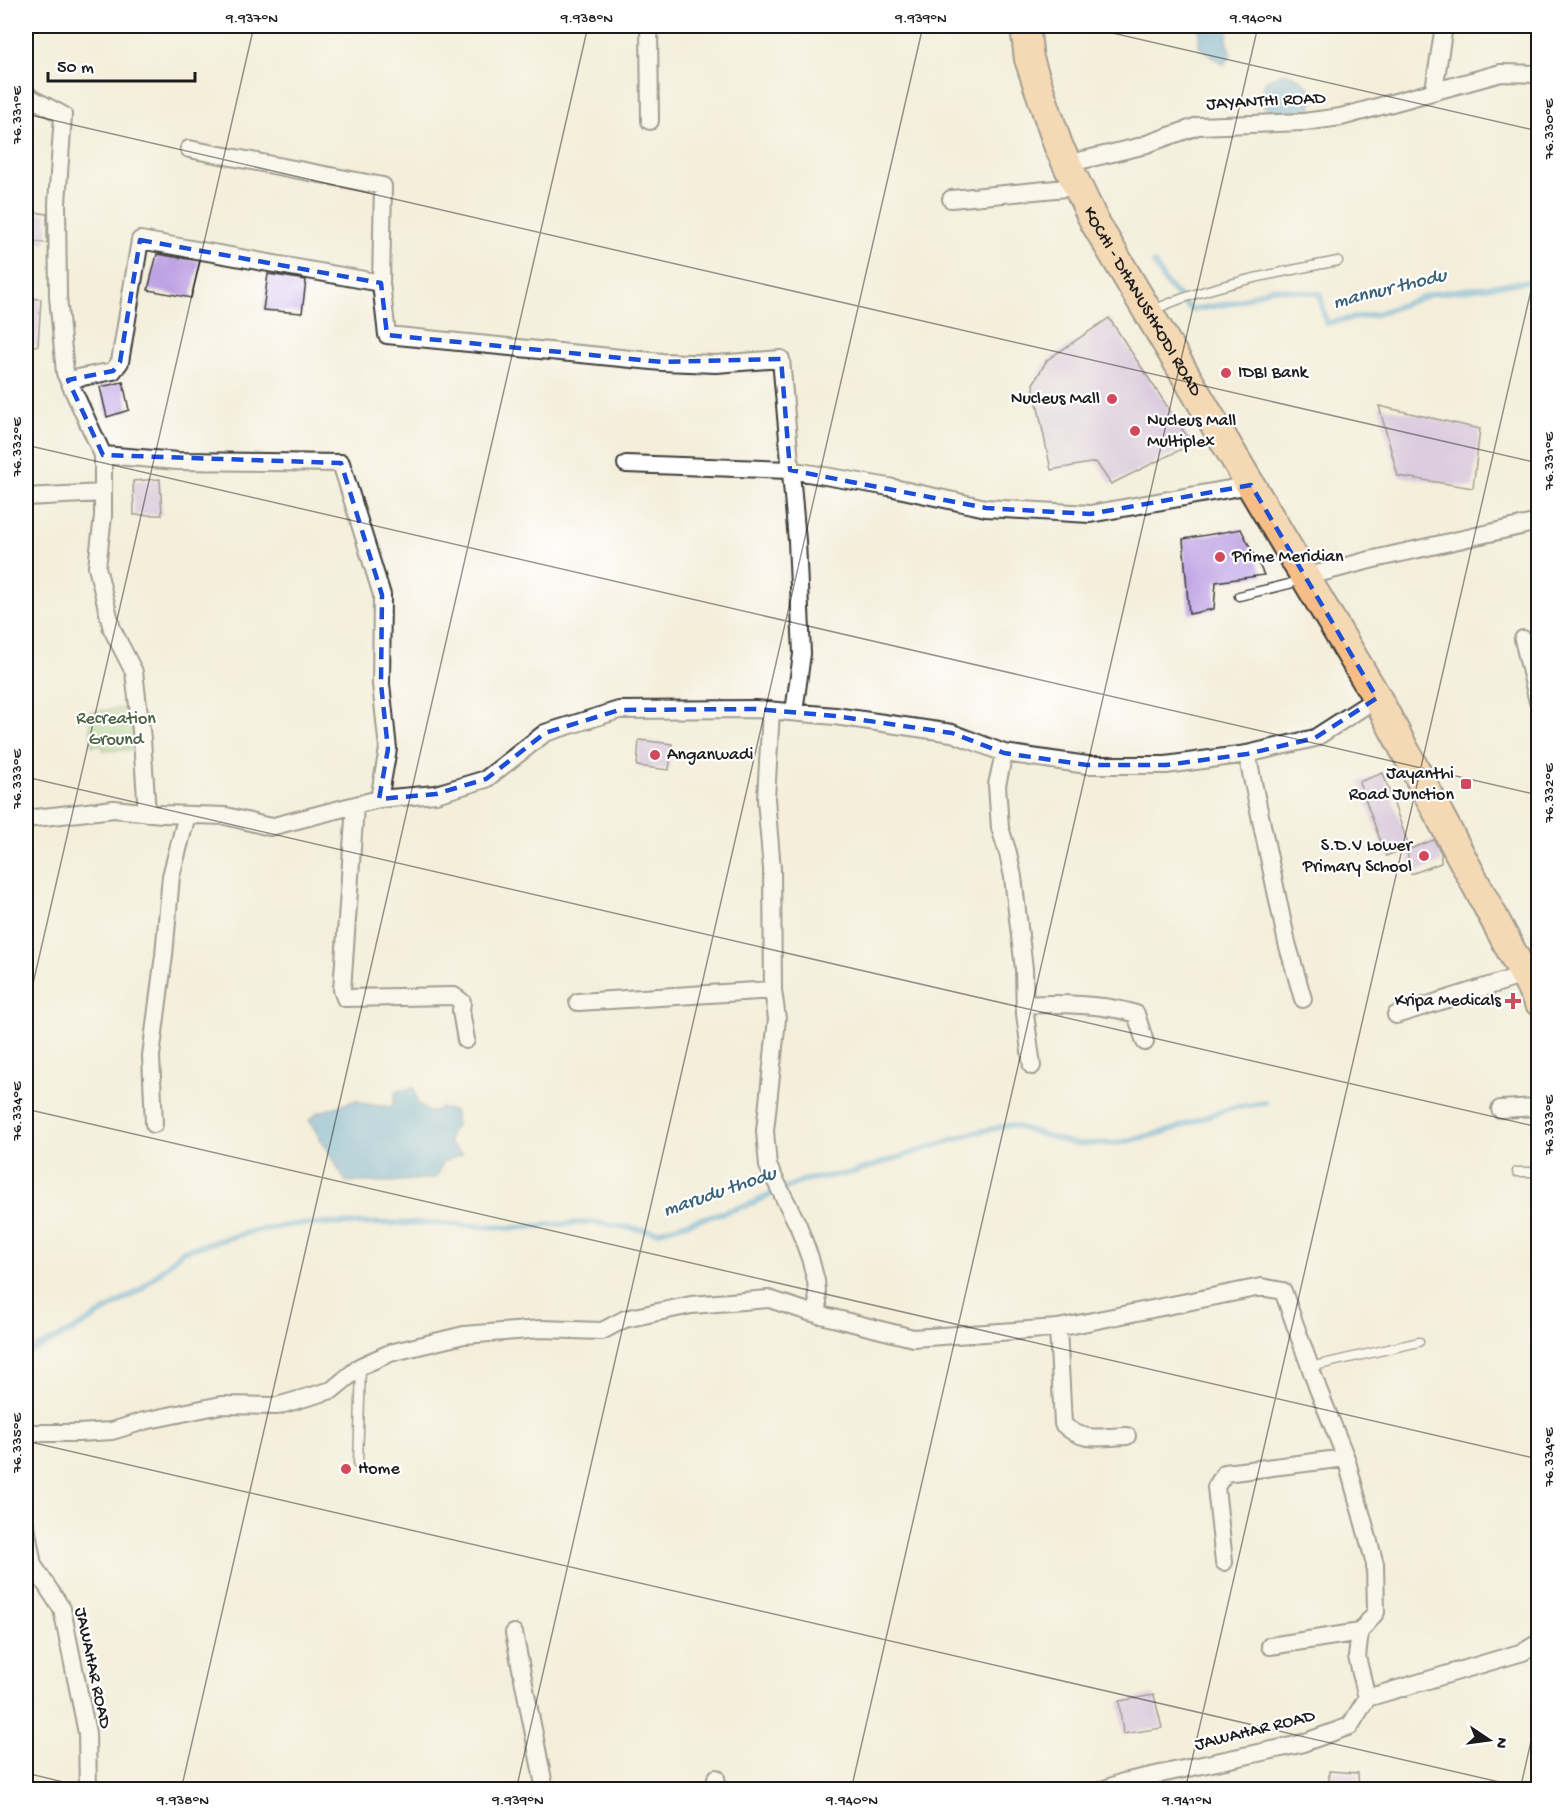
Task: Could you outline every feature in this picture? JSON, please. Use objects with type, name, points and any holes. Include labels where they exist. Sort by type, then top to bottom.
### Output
[{"type":"highway","name":"KOCHI - DHANUSHKODI ROAD","points":[[1026,26],[1029,59],[1058,145],[1094,221],[1157,308],[1251,485],[1377,698],[1539,1001]]},
{"type":"street","points":[[649,26],[650,121]]},
{"type":"street","points":[[1434,90],[1444,26]]},
{"type":"street","name":"JAYANTHI ROAD","points":[[951,199],[1072,175],[1138,147],[1198,126],[1304,122],[1341,117],[1502,73],[1539,74]]},
{"type":"street","points":[[27,96],[63,115],[57,203],[58,296],[65,373],[103,455],[103,516],[97,567],[112,629],[134,672],[142,739],[147,813]]},
{"type":"street","points":[[189,149],[383,186],[381,283],[387,335],[662,362],[716,363],[781,359],[797,541],[802,654],[794,712]]},
{"type":"street","points":[[68,380],[113,371],[120,362],[141,240],[381,283]]},
{"type":"street","points":[[103,455],[178,461],[341,463],[382,595],[381,684],[388,749],[379,799]]},
{"type":"street","points":[[626,464],[790,471],[889,487],[986,508],[1090,514],[1251,485]]},
{"type":"street","points":[[26,497],[103,492]]},
{"type":"street","points":[[1305,577],[1539,522]]},
{"type":"street","points":[[1523,639],[1539,702]]},
{"type":"street","points":[[26,819],[114,809],[147,813],[226,816],[270,826],[379,799],[436,794],[486,780],[545,733],[619,710],[771,710],[835,716],[952,733],[1004,753],[1088,765],[1166,765],[1247,754],[1315,738],[1377,698]]},
{"type":"street","points":[[771,710],[766,800],[772,869],[773,990],[777,1018],[765,1131],[768,1166],[798,1226],[810,1258],[816,1281],[819,1315]]},
{"type":"street","points":[[1004,753],[997,785],[1000,828],[1013,877],[1022,950],[1024,1005],[1032,1066]]},
{"type":"street","points":[[1247,754],[1287,943],[1303,999]]},
{"type":"street","points":[[355,806],[342,990],[345,998],[454,996],[462,1002],[461,1011],[466,1040]]},
{"type":"street","points":[[154,1124],[151,1056],[171,876],[187,815]]},
{"type":"street","points":[[1396,1015],[1524,975]]},
{"type":"street","points":[[578,1002],[773,990]]},
{"type":"street","points":[[1024,1005],[1050,1004],[1119,1008],[1136,1014],[1146,1042]]},
{"type":"street","points":[[1500,1109],[1539,1107]]},
{"type":"street","points":[[26,1433],[112,1431],[144,1421],[221,1405],[278,1406],[332,1390],[361,1366],[390,1353],[464,1335],[541,1329],[602,1331],[625,1319],[691,1305],[770,1299],[819,1315],[913,1338],[1058,1328],[1261,1287],[1283,1291],[1346,1458],[1375,1564],[1376,1612],[1360,1632],[1357,1657],[1367,1698],[1523,1652],[1539,1643]]},
{"type":"street","points":[[1058,1328],[1063,1424],[1083,1437],[1127,1436]]},
{"type":"street","points":[[1224,1562],[1216,1487],[1225,1473],[1346,1458]]},
{"type":"street","name":"JAWAHAR ROAD","points":[[26,1527],[33,1565],[62,1609],[87,1733],[88,1790]]},
{"type":"street","points":[[1270,1646],[1360,1632]]},
{"type":"street","points":[[514,1633],[544,1790]]},
{"type":"street","name":"JAWAHAR ROAD","points":[[1102,1790],[1123,1782],[1300,1744],[1350,1726],[1367,1698]]},
{"type":"lane","points":[[1157,308],[1190,296],[1249,280],[1338,261]]},
{"type":"lane","points":[[1239,596],[1289,584],[1305,577]]},
{"type":"lane","points":[[1517,1172],[1539,1172]]},
{"type":"lane","points":[[1310,1367],[1419,1342]]},
{"type":"lane","points":[[358,1465],[361,1366]]},
{"type":"highlighted area","points":[[140,240],[381,283],[387,335],[662,362],[781,359],[790,470],[986,508],[1090,514],[1251,485],[1377,698],[1315,738],[1247,754],[1166,765],[1087,765],[1004,753],[952,733],[835,716],[755,709],[619,710],[545,733],[486,779],[436,794],[379,799],[388,749],[381,684],[382,595],[341,463],[103,455],[68,380],[113,371],[120,362]]},
{"type":"green space","name":"Recreation Ground","points":[[134,707],[138,749],[104,751],[102,745],[92,746],[89,712]]},
{"type":"water","points":[[1199,26],[1228,29],[1227,39],[1231,55],[1224,65],[1199,47]]},
{"type":"water","points":[[1286,72],[1299,78],[1312,90],[1311,121],[1270,116],[1260,99],[1266,80]]},
{"type":"water","points":[[414,1088],[418,1104],[430,1113],[441,1108],[454,1111],[457,1124],[450,1134],[449,1144],[463,1154],[443,1162],[437,1178],[389,1182],[346,1182],[309,1120],[317,1113],[356,1100],[365,1104],[392,1107],[396,1091]]},
{"type":"building","points":[[26,211],[47,214],[47,243],[26,241]]},
{"type":"building","points":[[157,254],[200,261],[191,298],[148,290]]},
{"type":"building","points":[[268,274],[306,280],[302,313],[263,310]]},
{"type":"building","points":[[26,298],[41,299],[38,346],[26,345]]},
{"type":"building","points":[[1109,318],[1192,444],[1111,484],[1096,462],[1051,470],[1033,384],[1047,360]]},
{"type":"building","points":[[123,382],[129,410],[107,417],[100,387]]},
{"type":"building","points":[[1379,406],[1480,429],[1473,488],[1398,476]]},
{"type":"building","points":[[160,479],[162,515],[134,515],[133,481]]},
{"type":"building","name":"Prime Meridian","points":[[1241,529],[1264,575],[1216,582],[1214,609],[1189,614],[1183,539]]},
{"type":"building","name":"Anganwadi","points":[[639,740],[672,744],[669,770],[637,766]]},
{"type":"building","name":"S.D.V Lower Primary School","points":[[1383,773],[1409,847],[1386,856],[1359,782]]},
{"type":"building","name":"S.D.V Lower Primary School","points":[[1434,840],[1441,853],[1441,863],[1411,874],[1407,850]]},
{"type":"building","points":[[1154,1695],[1162,1728],[1123,1734],[1119,1701]]},
{"type":"building","points":[[1329,1771],[1358,1773],[1359,1790],[1329,1790]]},
{"type":"waterway","name":"mannur thodu","points":[[1154,263],[1165,282],[1191,310],[1234,303],[1272,288],[1320,294],[1326,323],[1377,314],[1432,294],[1538,280]]},
{"type":"waterway","name":"marudu thodu","points":[[26,1353],[72,1331],[140,1290],[183,1251],[253,1231],[297,1224],[428,1223],[513,1228],[591,1222],[657,1232],[748,1205],[804,1180],[851,1173],[973,1133],[1011,1125],[1074,1144],[1119,1143],[1168,1131],[1230,1108],[1265,1103]]},
{"type":"place","name":"IDBI Bank","points":[[1226,373]]},
{"type":"place","name":"Nucleus Mall","points":[[1112,399]]},
{"type":"place","name":"Nucleus Mall Multiplex","points":[[1135,431]]},
{"type":"place","name":"Prime Meridian","points":[[1220,557]]},
{"type":"place","name":"Anganwadi","points":[[655,755]]},
{"type":"place","name":"Jayanthi Road Junction","points":[[1466,784]]},
{"type":"place","name":"S.D.V Lower Primary School","points":[[1424,856]]},
{"type":"place","name":"Kripa Medicals","points":[[1513,1001]]},
{"type":"place","name":"Home","points":[[346,1469]]}]
